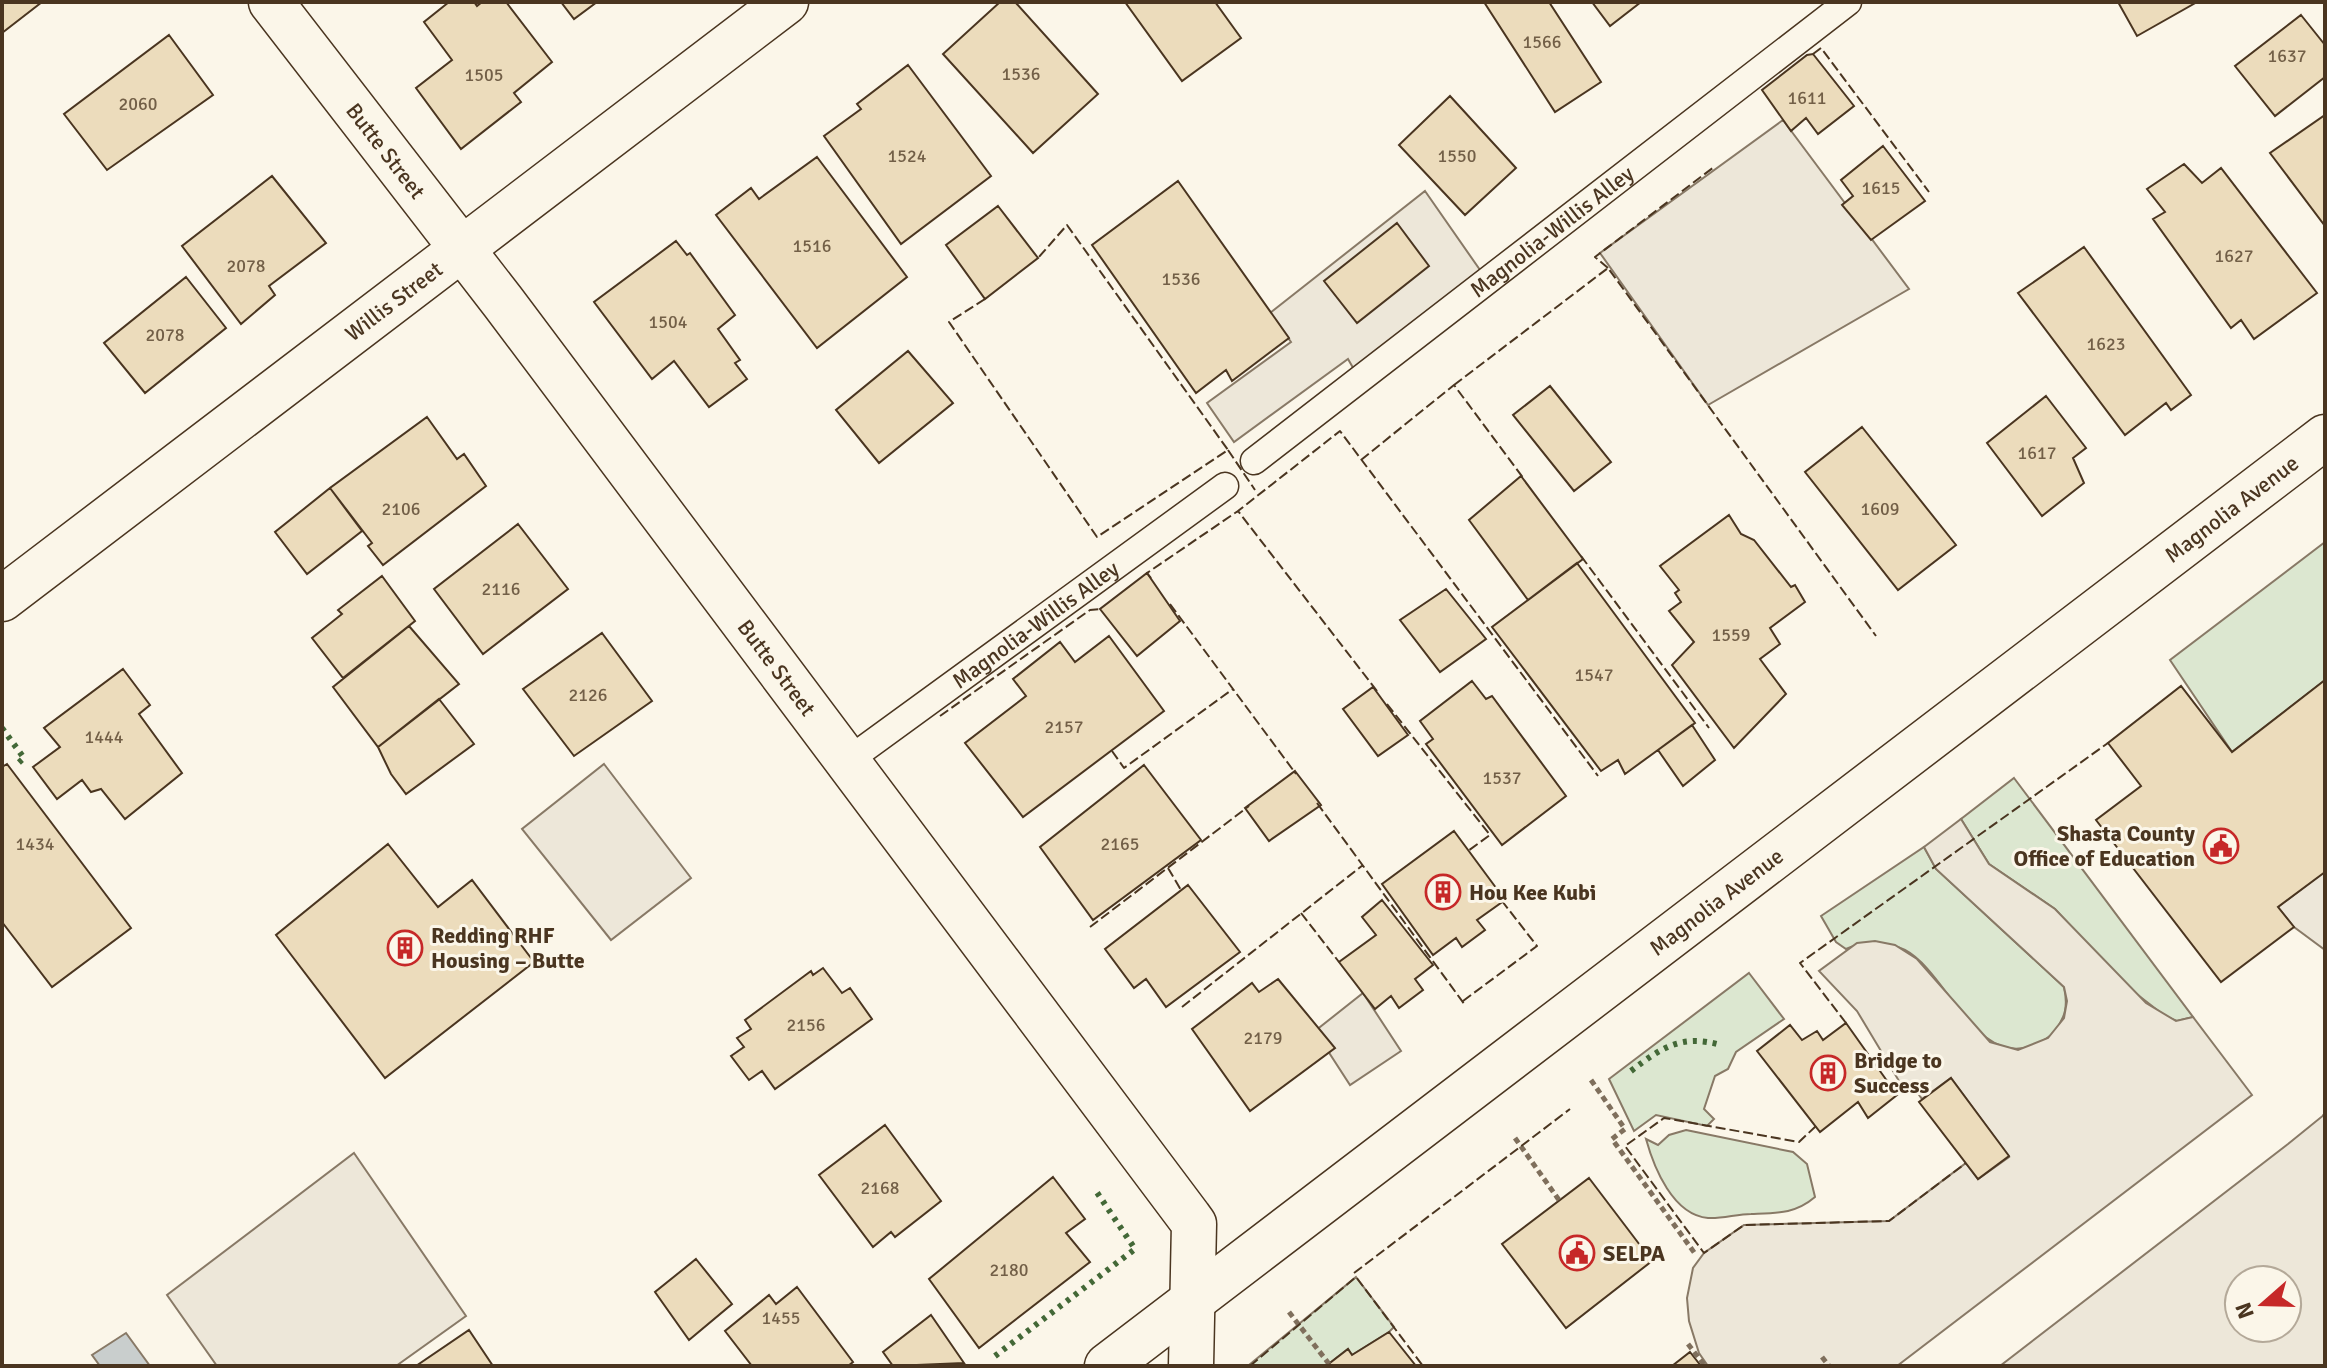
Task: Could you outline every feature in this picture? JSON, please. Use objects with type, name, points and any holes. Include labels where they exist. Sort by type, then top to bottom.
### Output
[{"type":"street","name":"Butte Street","points":[[271,2],[463,250],[1194,1224],[1191,1366]]},
{"type":"street","name":"Willis Street","points":[[2,599],[786,2]]},
{"type":"street","name":"Magnolia Avenue","points":[[1107,1366],[2325,437]]},
{"type":"lane","name":"Magnolia-Willis Alley","points":[[1254,461],[1848,2]]},
{"type":"lane","name":"Magnolia-Willis Alley","points":[[846,762],[1225,486]]},
{"type":"path","points":[[1591,1080],[1625,1129],[1612,1139],[1696,1255]]},
{"type":"path","points":[[1515,1138],[1559,1200]]},
{"type":"path","points":[[1289,1312],[1329,1364]]},
{"type":"path","points":[[1688,1344],[1705,1366]]},
{"type":"path","points":[[1822,1357],[1829,1366]]},
{"type":"green space","points":[[2325,542],[2325,680],[2232,752],[2170,660]]},
{"type":"green space","points":[[2014,778],[2193,1017],[2177,1021],[2165,1016],[2125,985],[2055,909],[1989,864],[1961,819]]},
{"type":"green space","points":[[1924,847],[1936,869],[2064,987],[2066,1005],[2063,1016],[2045,1040],[2014,1049],[1995,1043],[1979,1031],[1920,961],[1905,950],[1875,944],[1846,949],[1836,942],[1821,916]]},
{"type":"green space","points":[[1749,973],[1784,1019],[1736,1052],[1728,1069],[1715,1076],[1704,1109],[1714,1119],[1707,1126],[1656,1115],[1634,1131],[1609,1079]]},
{"type":"green space","points":[[1686,1130],[1793,1152],[1807,1164],[1815,1197],[1785,1212],[1713,1218],[1696,1215],[1675,1199],[1667,1188],[1646,1139],[1658,1145],[1669,1135]]},
{"type":"green space","points":[[1356,1277],[1394,1327],[1389,1332],[1352,1355],[1348,1349],[1326,1366],[1249,1365]]},
{"type":"shaded area","points":[[1783,120],[1909,289],[1708,405],[1600,253]]},
{"type":"shaded area","points":[[1425,191],[1487,280],[1360,380],[1348,359],[1234,442],[1207,403],[1291,342],[1270,313]]},
{"type":"shaded area","points":[[604,764],[691,878],[611,940],[522,829]]},
{"type":"shaded area","points":[[1961,819],[1989,864],[2055,909],[2146,1003],[2176,1021],[2193,1017],[2252,1095],[1897,1366],[1708,1366],[1699,1353],[1689,1321],[1687,1298],[1693,1268],[1704,1253],[1744,1225],[1889,1221],[1966,1163],[1978,1179],[2009,1157],[1951,1078],[1922,1099],[1910,1082],[1902,1086],[1857,1011],[1819,971],[1857,943],[1875,941],[1895,945],[1917,959],[1990,1042],[2018,1050],[2048,1038],[2064,1018],[2067,1001],[2064,987],[1936,869],[1924,847]]},
{"type":"shaded area","points":[[2325,871],[2325,950],[2294,927],[2278,907]]},
{"type":"shaded area","points":[[1363,993],[1401,1051],[1350,1085],[1315,1031]]},
{"type":"shaded area","points":[[2325,1114],[2325,1366],[2000,1366],[2288,1144]]},
{"type":"shaded area","points":[[354,1153],[466,1316],[396,1366],[217,1366],[167,1295]]},
{"type":"shaded area","points":[[126,1333],[150,1366],[100,1366],[92,1355]]},
{"type":"building","points":[[2,2],[42,2],[2,33]]},
{"type":"building","points":[[449,2],[474,2],[477,6],[482,2],[506,2],[552,62],[514,93],[521,102],[461,149],[416,88],[452,60],[424,22]]},
{"type":"building","points":[[561,2],[597,2],[574,19]]},
{"type":"building","points":[[1000,2],[1015,2],[1098,94],[1033,153],[943,54]]},
{"type":"building","points":[[1125,2],[1215,2],[1241,38],[1182,81]]},
{"type":"building","points":[[1484,2],[1549,2],[1601,82],[1555,112]]},
{"type":"building","points":[[1592,2],[1641,2],[1610,26]]},
{"type":"building","points":[[2118,2],[2197,2],[2137,36]]},
{"type":"building","points":[[2301,15],[2325,45],[2325,77],[2275,116],[2235,66]]},
{"type":"building","points":[[169,35],[213,95],[107,170],[64,114]]},
{"type":"building","points":[[1813,54],[1854,106],[1818,134],[1806,118],[1791,131],[1762,90],[1807,55]]},
{"type":"building","points":[[908,65],[991,176],[901,244],[824,136],[861,109],[857,104]]},
{"type":"building","points":[[1450,96],[1516,168],[1465,215],[1399,145]]},
{"type":"building","points":[[2325,115],[2325,226],[2270,153]]},
{"type":"building","points":[[1883,146],[1925,201],[1871,240],[1842,205],[1853,196],[1841,180]]},
{"type":"building","points":[[817,157],[907,277],[817,348],[716,215],[751,188],[759,199]]},
{"type":"building","points":[[2184,164],[2202,183],[2221,168],[2317,293],[2254,339],[2241,320],[2231,328],[2153,219],[2165,212],[2147,189]]},
{"type":"building","points":[[272,176],[326,243],[269,286],[275,295],[241,324],[182,246]]},
{"type":"building","points":[[1178,181],[1289,338],[1232,381],[1226,370],[1196,393],[1092,245]]},
{"type":"building","points":[[998,206],[1038,258],[985,299],[946,245]]},
{"type":"building","points":[[1397,223],[1429,266],[1357,323],[1324,281]]},
{"type":"building","points":[[676,241],[687,255],[690,253],[735,315],[718,329],[740,360],[735,363],[747,379],[709,407],[674,361],[652,379],[594,302]]},
{"type":"building","points":[[2084,247],[2191,395],[2171,410],[2166,403],[2125,435],[2018,293]]},
{"type":"building","points":[[186,277],[226,328],[145,393],[104,343]]},
{"type":"building","points":[[908,351],[953,403],[879,463],[836,410]]},
{"type":"building","points":[[1550,386],[1611,462],[1574,491],[1513,415]]},
{"type":"building","points":[[2046,396],[2086,448],[2073,458],[2084,483],[2042,516],[1987,443]]},
{"type":"building","points":[[427,417],[457,459],[464,454],[486,486],[383,565],[368,546],[372,543],[330,488]]},
{"type":"building","points":[[1862,427],[1956,545],[1898,590],[1805,472]]},
{"type":"building","points":[[1521,476],[1583,559],[1528,600],[1469,520]]},
{"type":"building","points":[[330,488],[362,531],[307,574],[275,532]]},
{"type":"building","points":[[1729,515],[1741,534],[1754,540],[1791,587],[1795,585],[1805,602],[1770,628],[1780,644],[1760,659],[1786,694],[1734,748],[1672,665],[1694,642],[1669,611],[1681,602],[1675,593],[1679,590],[1660,566]]},
{"type":"building","points":[[518,524],[568,589],[483,654],[434,589]]},
{"type":"building","points":[[1577,563],[1695,723],[1625,774],[1618,760],[1601,771],[1492,627]]},
{"type":"building","points":[[1147,573],[1180,621],[1137,656],[1100,609]]},
{"type":"building","points":[[382,576],[415,621],[343,678],[312,638],[342,614],[338,610]]},
{"type":"building","points":[[1446,589],[1486,639],[1440,672],[1400,620]]},
{"type":"building","points":[[409,626],[459,684],[378,747],[333,687]]},
{"type":"building","points":[[602,633],[652,701],[574,756],[523,689]]},
{"type":"building","points":[[1109,636],[1164,711],[1023,817],[965,743],[1026,696],[1013,679],[1060,642],[1075,662]]},
{"type":"building","points":[[123,669],[150,705],[139,714],[182,773],[125,819],[101,789],[91,792],[82,780],[57,799],[33,767],[60,747],[44,728]]},
{"type":"building","name":"Shasta County Office of Education","points":[[2325,680],[2325,872],[2278,907],[2294,927],[2221,982],[2096,820],[2141,786],[2108,743],[2181,686],[2232,752]]},
{"type":"building","points":[[1472,681],[1486,699],[1492,696],[1566,796],[1502,845],[1426,744],[1433,739],[1420,721]]},
{"type":"building","points":[[1373,687],[1408,735],[1378,756],[1343,709]]},
{"type":"building","points":[[439,699],[474,744],[406,794],[391,774],[378,747]]},
{"type":"building","points":[[1692,725],[1715,760],[1683,786],[1658,750]]},
{"type":"building","points":[[7,764],[131,928],[52,987],[2,922],[2,767]]},
{"type":"building","points":[[1144,765],[1201,840],[1093,920],[1040,847]]},
{"type":"building","points":[[1295,771],[1321,805],[1269,841],[1245,808]]},
{"type":"building","name":"Hou Kee Kubi","points":[[1454,831],[1505,900],[1477,920],[1485,930],[1462,947],[1456,938],[1433,955],[1382,884]]},
{"type":"building","name":"Redding RHF Housing – Butte","points":[[388,844],[438,907],[472,880],[534,962],[385,1078],[276,935]]},
{"type":"building","points":[[1188,885],[1240,952],[1166,1007],[1146,979],[1134,988],[1105,949]]},
{"type":"building","points":[[1382,900],[1433,965],[1415,979],[1423,990],[1399,1008],[1391,996],[1375,1009],[1339,962],[1376,935],[1362,917]]},
{"type":"building","points":[[823,968],[842,993],[850,988],[872,1019],[775,1089],[762,1071],[749,1080],[731,1056],[744,1047],[737,1038],[751,1029],[745,1020],[811,971],[813,975]]},
{"type":"building","points":[[1278,979],[1335,1048],[1250,1111],[1192,1029],[1252,983],[1259,992]]},
{"type":"building","name":"Bridge to Success","points":[[1846,1023],[1897,1095],[1868,1118],[1858,1102],[1820,1132],[1757,1051],[1790,1025],[1802,1040],[1817,1031],[1823,1040]]},
{"type":"building","points":[[1951,1078],[2009,1156],[1978,1179],[1919,1102]]},
{"type":"building","points":[[885,1125],[941,1201],[895,1237],[891,1232],[873,1247],[819,1175]]},
{"type":"building","points":[[1053,1177],[1085,1219],[1066,1233],[1090,1262],[979,1348],[929,1279]]},
{"type":"building","name":"SELPA","points":[[1589,1178],[1652,1261],[1566,1328],[1502,1244]]},
{"type":"building","points":[[696,1259],[732,1304],[689,1340],[655,1292]]},
{"type":"building","points":[[797,1287],[853,1362],[848,1366],[752,1366],[725,1331],[769,1295],[776,1304]]},
{"type":"building","points":[[931,1315],[964,1363],[893,1366],[883,1352]]},
{"type":"building","points":[[469,1330],[493,1366],[416,1366]]},
{"type":"building","points":[[1389,1332],[1416,1366],[1326,1366],[1348,1349],[1352,1355]]},
{"type":"building","points":[[1690,1352],[1701,1366],[1672,1366]]},
{"type":"hedge","points":[[2,728],[24,758],[15,766]]},
{"type":"hedge","points":[[1631,1071],[1673,1045],[1695,1041],[1721,1045]]},
{"type":"hedge","points":[[995,1356],[1135,1249],[1094,1188]]},
{"type":"fence","points":[[1813,54],[1821,48],[1929,192]]},
{"type":"fence","points":[[1608,268],[1595,257],[1714,167]]},
{"type":"fence","points":[[985,299],[949,322],[1097,537],[1228,450],[1067,225],[1038,258]]},
{"type":"fence","points":[[1454,385],[1608,268],[1876,636]]},
{"type":"fence","points":[[1361,460],[1454,385],[1524,479]]},
{"type":"fence","points":[[1377,691],[1238,511],[1340,431],[1598,776]]},
{"type":"fence","points":[[1228,450],[1255,490]]},
{"type":"fence","points":[[1151,578],[1147,573],[1238,511]]},
{"type":"fence","points":[[1581,556],[1709,728]]},
{"type":"fence","points":[[1170,604],[1296,774]]},
{"type":"fence","points":[[940,716],[1090,610],[1100,609]]},
{"type":"fence","points":[[1112,751],[1124,768],[1233,689]]},
{"type":"fence","points":[[1387,704],[1490,835],[1468,851]]},
{"type":"fence","points":[[1846,1023],[1800,963],[2108,743]]},
{"type":"fence","points":[[1317,803],[1465,1005]]},
{"type":"fence","points":[[1090,927],[1249,806]]},
{"type":"fence","points":[[1182,1007],[1363,865]]},
{"type":"fence","points":[[1168,868],[1181,890]]},
{"type":"fence","points":[[1463,1001],[1537,946],[1502,901]]},
{"type":"fence","points":[[1301,913],[1339,962]]},
{"type":"fence","points":[[1354,1273],[1570,1109]]},
{"type":"fence","points":[[1816,1126],[1799,1142],[1664,1118],[1625,1146],[1704,1253],[1744,1225],[1889,1221],[1966,1163]]},
{"type":"fence","points":[[1250,1366],[1356,1277],[1423,1366]]},
{"type":"place","name":"Shasta County Office of Education","points":[[2221,846]]},
{"type":"place","name":"Hou Kee Kubi","points":[[1443,892]]},
{"type":"place","name":"Redding RHF Housing – Butte","points":[[405,948]]},
{"type":"place","name":"Bridge to Success","points":[[1828,1073]]},
{"type":"place","name":"SELPA","points":[[1577,1253]]}]
